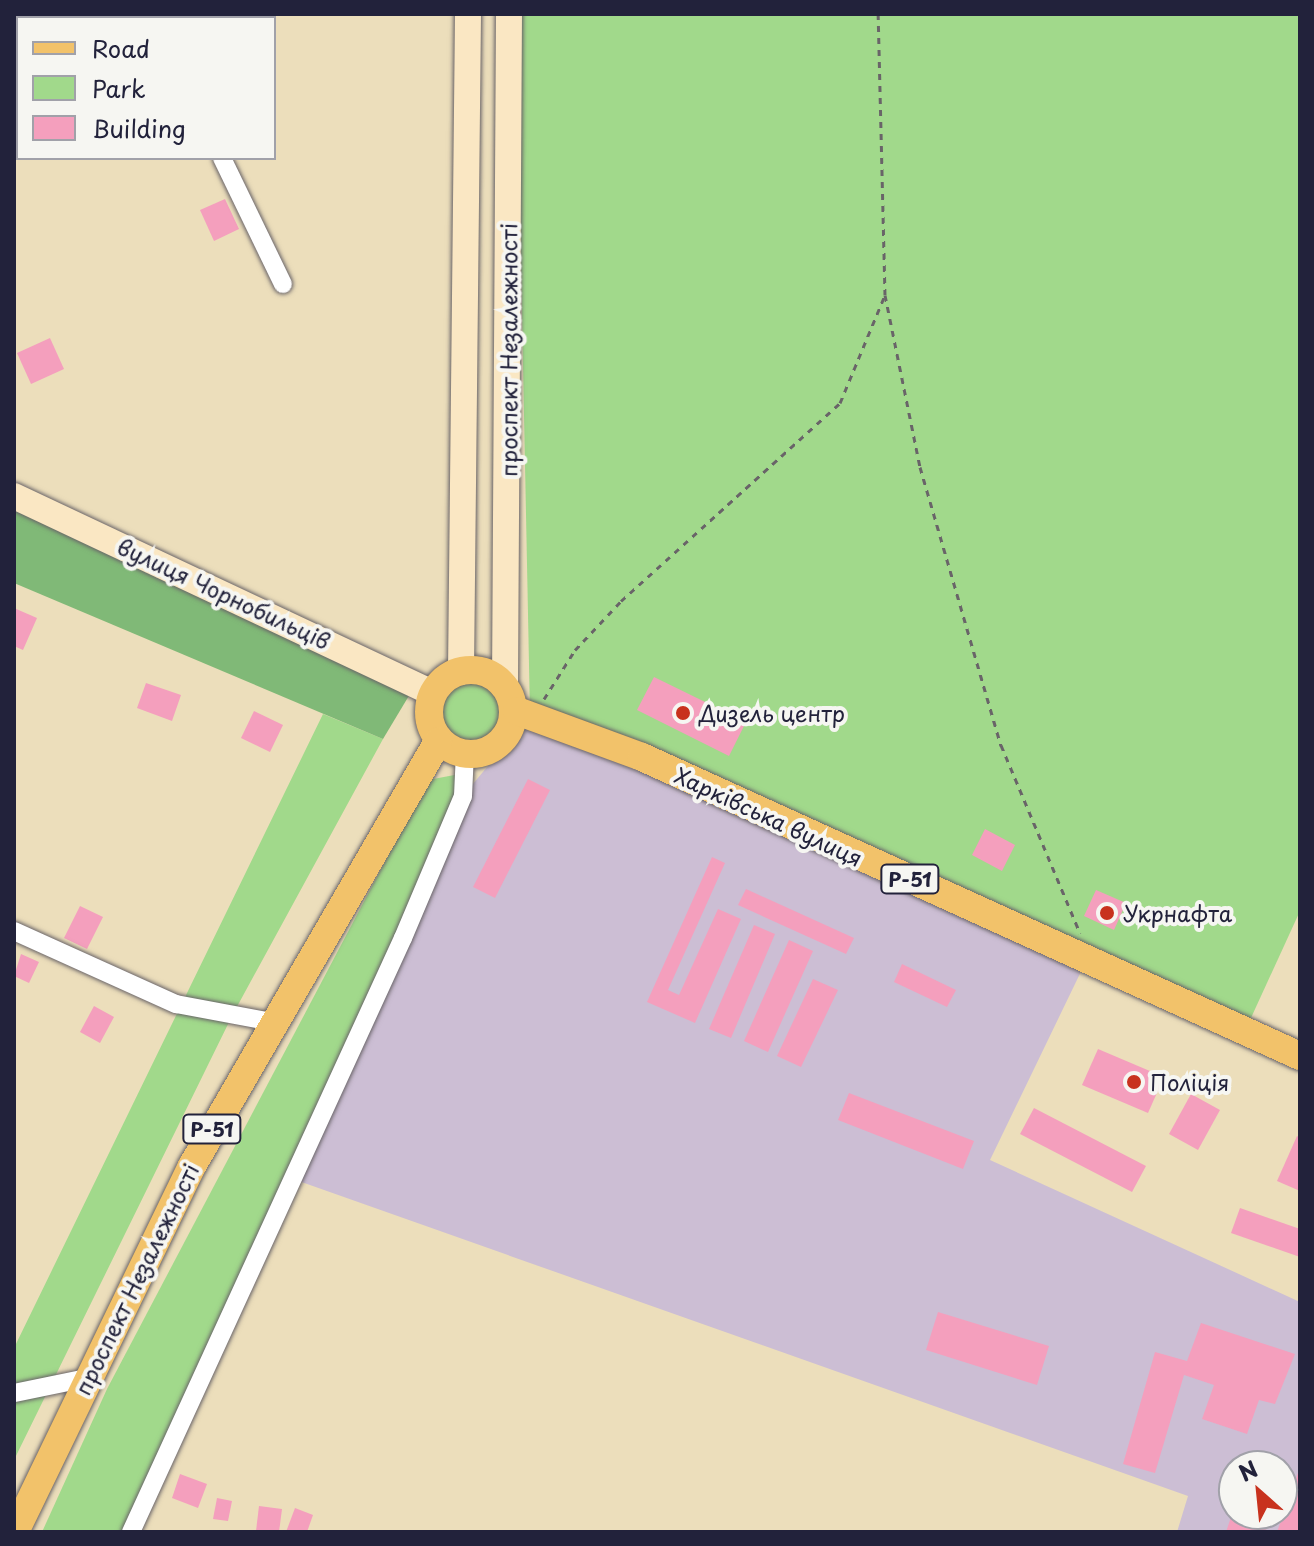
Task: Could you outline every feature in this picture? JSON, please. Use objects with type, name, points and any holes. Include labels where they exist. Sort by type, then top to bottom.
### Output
[{"type":"main road","points":[[461,672],[487,673],[505,686],[525,714],[501,740],[465,752],[438,742],[428,713],[433,693],[461,672]]},
{"type":"main road","name":"Харківська вулиця","points":[[525,714],[1089,955],[1300,1056]]},
{"type":"main road","name":"проспект Незалежності","points":[[15,1532],[87,1378],[272,1022],[438,742]]},
{"type":"street","name":"проспект Незалежності","points":[[461,672],[468,14]]},
{"type":"street","name":"проспект Незалежності","points":[[505,686],[509,14]]},
{"type":"street","points":[[223,160],[283,284]]},
{"type":"street","name":"вулиця Чорнобильців","points":[[14,496],[433,693]]},
{"type":"street","points":[[139,1530],[403,938],[463,796],[465,752]]},
{"type":"street","points":[[14,931],[176,1004],[272,1022]]},
{"type":"street","points":[[14,1393],[87,1378]]},
{"type":"path","points":[[878,14],[885,295],[920,467],[1001,745],[1089,955]]},
{"type":"path","points":[[525,714],[575,650],[621,601],[840,403],[885,295]]},
{"type":"shaded area","points":[[531,714],[1089,955],[990,1160],[1300,1302],[1300,1532],[1177,1532],[1188,1496],[293,1179],[463,796]]},
{"type":"green space","points":[[516,14],[1300,14],[1300,911],[1245,1031],[530,714]]},
{"type":"green space","points":[[14,496],[416,684],[383,739],[14,583]]},
{"type":"green space","points":[[471,670],[487,673],[501,682],[510,696],[513,712],[510,728],[501,742],[487,751],[471,754],[455,751],[441,742],[432,728],[429,712],[432,696],[441,682],[455,673]]},
{"type":"green space","points":[[323,714],[383,739],[233,1014],[14,1460],[14,1348]]},
{"type":"green space","points":[[465,773],[463,796],[131,1532],[42,1532],[107,1389],[428,780]]},
{"type":"building","points":[[225,199],[239,229],[214,241],[200,210]]},
{"type":"building","points":[[50,338],[64,369],[31,384],[17,353]]},
{"type":"building","points":[[14,608],[37,618],[23,650],[14,646]]},
{"type":"building","points":[[654,677],[746,722],[729,756],[637,710]]},
{"type":"building","points":[[146,683],[181,695],[172,721],[137,708]]},
{"type":"building","points":[[254,711],[283,725],[270,752],[241,738]]},
{"type":"building","points":[[528,779],[550,790],[495,898],[473,887]]},
{"type":"building","points":[[985,829],[1015,845],[1002,871],[972,855]]},
{"type":"building","points":[[712,857],[725,863],[668,990],[679,995],[718,909],[741,919],[695,1023],[647,1002]]},
{"type":"building","points":[[746,889],[854,938],[846,954],[738,905]]},
{"type":"building","points":[[1096,890],[1126,903],[1114,930],[1084,916]]},
{"type":"building","points":[[80,906],[103,917],[87,949],[64,938]]},
{"type":"building","points":[[754,925],[775,934],[731,1038],[709,1029]]},
{"type":"building","points":[[789,940],[813,951],[768,1052],[744,1041]]},
{"type":"building","points":[[21,954],[39,962],[29,983],[14,976]]},
{"type":"building","points":[[902,964],[956,990],[947,1007],[894,982]]},
{"type":"building","points":[[813,979],[838,990],[801,1067],[777,1056]]},
{"type":"building","points":[[94,1006],[114,1017],[100,1043],[80,1032]]},
{"type":"building","points":[[1098,1049],[1164,1077],[1148,1113],[1082,1085]]},
{"type":"building","points":[[849,1093],[974,1141],[963,1169],[838,1120]]},
{"type":"building","points":[[1191,1094],[1220,1110],[1198,1150],[1169,1134]]},
{"type":"building","points":[[1034,1108],[1146,1166],[1132,1192],[1020,1134]]},
{"type":"building","points":[[1297,1136],[1300,1138],[1300,1191],[1277,1181]]},
{"type":"building","points":[[1240,1208],[1300,1229],[1300,1257],[1231,1233]]},
{"type":"building","points":[[938,1312],[1049,1346],[1037,1385],[926,1350]]},
{"type":"building","points":[[1201,1323],[1295,1354],[1275,1404],[1259,1400],[1247,1434],[1202,1419],[1214,1385],[1184,1375],[1155,1473],[1123,1464],[1155,1352],[1187,1361]]},
{"type":"building","points":[[1298,1473],[1300,1532],[1277,1532],[1298,1530]]},
{"type":"building","points":[[180,1474],[207,1484],[198,1508],[172,1498]]},
{"type":"building","points":[[217,1498],[232,1501],[228,1521],[213,1519]]},
{"type":"building","points":[[259,1506],[282,1509],[279,1532],[256,1531]]},
{"type":"building","points":[[295,1508],[313,1515],[307,1532],[286,1532]]},
{"type":"building","points":[[1267,1530],[1273,1532],[1226,1532]]},
{"type":"place","name":"Дизель центр","points":[[683,713]]},
{"type":"place","name":"Укрнафта","points":[[1107,913]]},
{"type":"place","name":"Поліція","points":[[1134,1082]]}]
